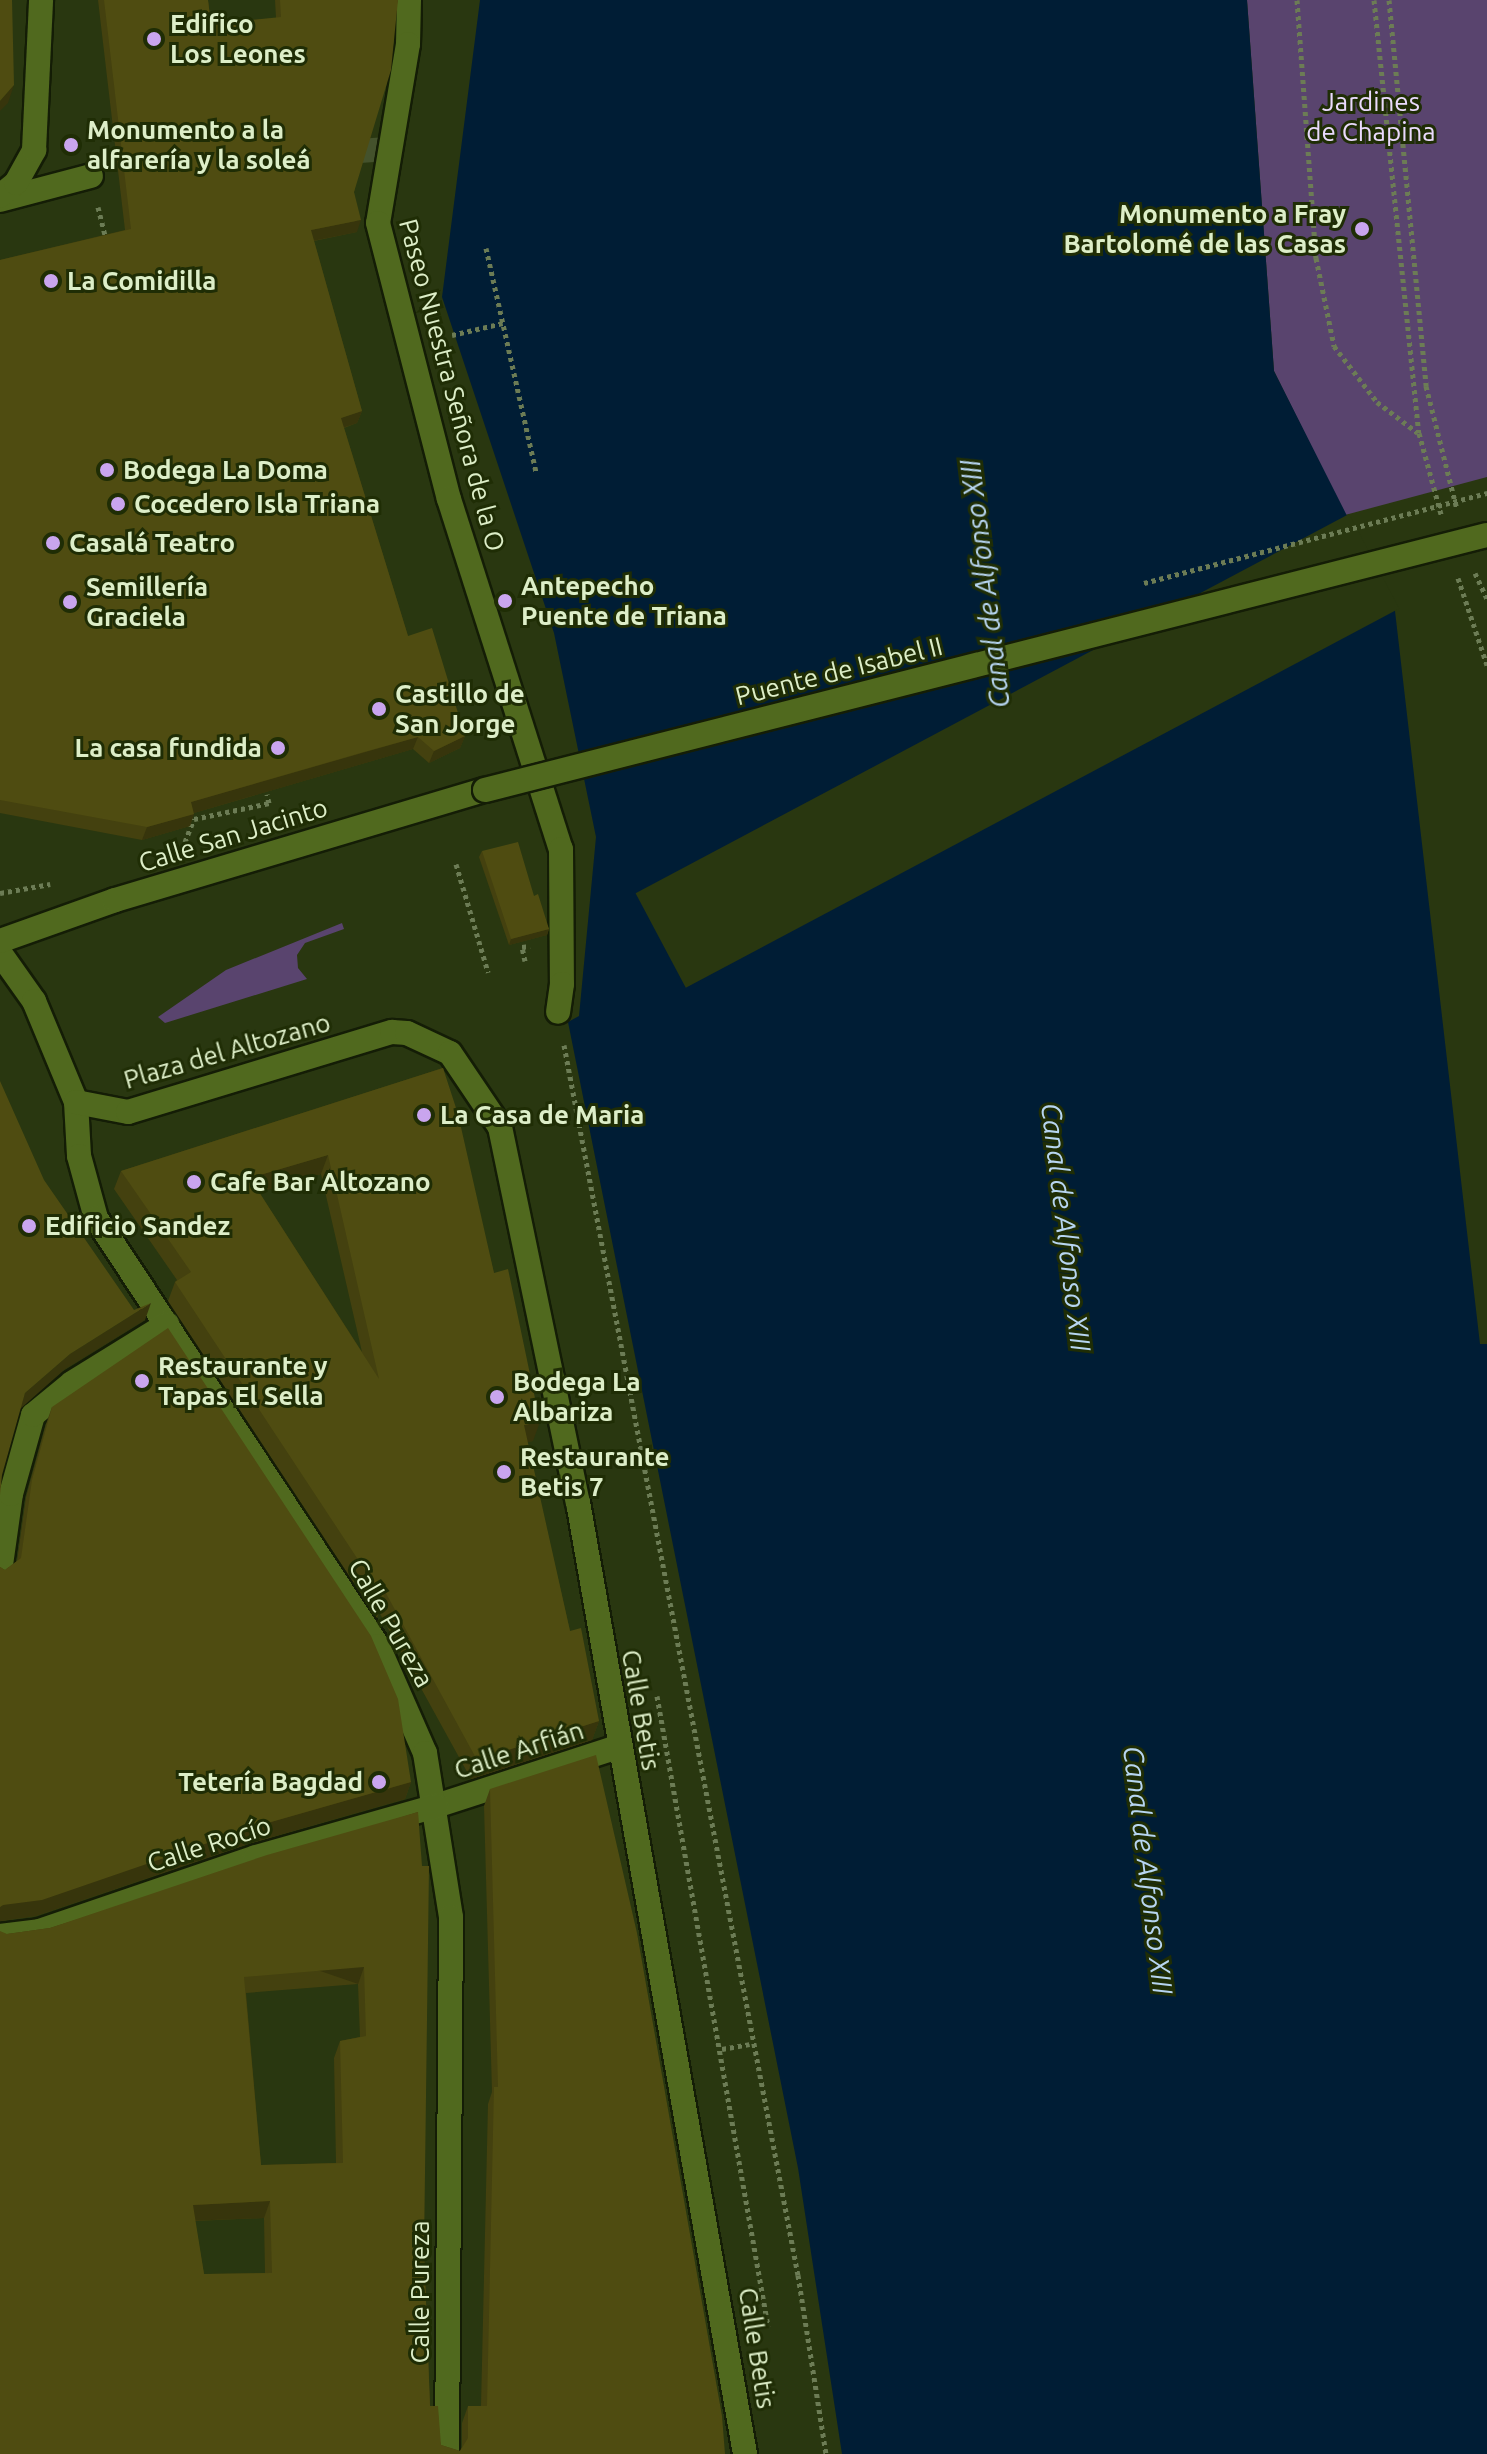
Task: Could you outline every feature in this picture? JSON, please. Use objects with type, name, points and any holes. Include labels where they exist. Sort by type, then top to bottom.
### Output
[{"type":"street","points":[[0,198],[16,183],[34,150],[39,118],[41,0]]},
{"type":"street","name":"Paseo Nuestra Señora de la O","points":[[409,0],[408,44],[378,223],[449,499],[561,849],[562,984],[558,1012]]},
{"type":"street","points":[[0,198],[91,176]]},
{"type":"street","name":"Puente de Isabel II","points":[[485,790],[1487,535]]},
{"type":"street","name":"Calle San Jacinto","points":[[0,941],[115,900],[485,790]]},
{"type":"street","name":"Calle Pureza","points":[[0,953],[34,1001],[76,1102],[79,1156],[96,1218],[378,1646],[411,1712],[436,1806],[451,1917],[447,2454]]},
{"type":"street","name":"Plaza del Altozano","points":[[76,1102],[128,1112],[151,1107],[392,1032]]},
{"type":"street","name":"Calle Betis","points":[[392,1032],[420,1036],[450,1053],[479,1089],[507,1150],[578,1502],[618,1747],[730,2343],[745,2454]]},
{"type":"street","points":[[0,1572],[11,1494],[33,1415],[53,1396],[167,1324]]},
{"type":"street","name":"Calle Arfián","points":[[436,1806],[618,1747]]},
{"type":"street","name":"Calle Rocío","points":[[0,1936],[39,1931],[256,1857],[436,1806]]},
{"type":"path","points":[[1297,0],[1316,258],[1334,346],[1377,402],[1419,433],[1374,0]]},
{"type":"path","points":[[1389,0],[1426,386],[1452,488]]},
{"type":"path","points":[[91,176],[109,253]]},
{"type":"path","points":[[486,248],[536,472]]},
{"type":"path","points":[[452,335],[503,323]]},
{"type":"path","points":[[1481,592],[1487,599]]},
{"type":"path","name":"Calle San Jacinto","points":[[185,842],[194,819],[269,803],[267,794]]},
{"type":"path","points":[[456,864],[488,972]]},
{"type":"path","points":[[558,1012],[750,2044],[798,2275],[826,2454]]},
{"type":"path","points":[[657,1696],[722,2049],[768,2326]]},
{"type":"path","points":[[722,2049],[750,2044]]},
{"type":"green space","name":"Jardines de Chapina","points":[[1247,0],[1487,0],[1487,477],[1345,515],[1274,371]]},
{"type":"green space","points":[[342,923],[344,929],[305,943],[297,955],[298,968],[307,979],[165,1023],[158,1017],[226,970]]},
{"type":"water","name":"Canal de Alfonso XIII","points":[[480,0],[1247,0],[1274,371],[1395,611],[1480,1344],[1487,1344],[1487,2454],[842,2454],[798,2168],[568,1022],[579,1016],[596,837],[554,633],[442,297]]},
{"type":"pier","points":[[1349,514],[1399,608],[686,988],[636,893]]},
{"type":"building","points":[[0,0],[12,0],[14,85],[0,101]]},
{"type":"building","name":"Castillo de San Jorge","points":[[104,0],[208,0],[211,24],[281,17],[280,0],[398,0],[391,70],[354,192],[361,220],[311,230],[362,411],[341,418],[408,636],[432,628],[465,736],[434,751],[418,737],[364,752],[191,802],[194,814],[147,827],[0,800],[0,260],[131,229]]},
{"type":"building","points":[[518,842],[534,896],[538,894],[549,929],[511,939],[482,851]]},
{"type":"building","points":[[443,1068],[458,1114],[494,1273],[508,1269],[540,1422],[524,1425],[570,1631],[581,1628],[599,1721],[477,1760],[382,1586],[384,1599],[175,1282],[191,1272],[121,1171]],"holes":[[[328,1155],[379,1379],[250,1178]]]},
{"type":"building","points":[[0,1081],[44,1180],[134,1310],[151,1303],[70,1354],[25,1393],[2,1475],[0,1495]]},
{"type":"building","points":[[168,1328],[371,1636],[398,1699],[411,1782],[257,1826],[42,1900],[0,1907],[0,1567],[5,1570],[21,1558],[32,1480],[52,1407]]},
{"type":"building","points":[[596,1755],[637,1933],[722,2416],[725,2454],[0,2454],[0,1931],[7,1934],[50,1928],[267,1855],[418,1812],[422,1866],[429,1866],[424,2249],[430,2406],[438,2406],[441,2445],[460,2451],[468,2438],[468,2406],[487,2406],[494,2087],[498,2087],[490,1789]],"holes":[[[364,1967],[366,2036],[340,2041],[343,2163],[261,2165],[244,1977]],[[270,2201],[272,2273],[204,2274],[193,2205]]]},
{"type":"tunnel","points":[[359,151],[388,149]]},
{"type":"place","name":"Edifico Los Leones","points":[[154,39]]},
{"type":"place","name":"Monumento a la alfarería y la soleá","points":[[71,145]]},
{"type":"place","name":"Monumento a Fray Bartolomé de las Casas","points":[[1362,229]]},
{"type":"place","name":"La Comidilla","points":[[51,281]]},
{"type":"place","name":"Bodega La Doma","points":[[107,470]]},
{"type":"place","name":"Cocedero Isla Triana","points":[[118,504]]},
{"type":"place","name":"Casalá Teatro","points":[[53,543]]},
{"type":"place","name":"Antepecho Puente de Triana","points":[[505,601]]},
{"type":"place","name":"Semillería Graciela","points":[[70,602]]},
{"type":"place","name":"Castillo de San Jorge","points":[[379,709]]},
{"type":"place","name":"La casa fundida","points":[[278,748]]},
{"type":"place","name":"La Casa de Maria","points":[[424,1115]]},
{"type":"place","name":"Cafe Bar Altozano","points":[[194,1182]]},
{"type":"place","name":"Edificio Sandez","points":[[29,1226]]},
{"type":"place","name":"Restaurante y Tapas El Sella","points":[[142,1381]]},
{"type":"place","name":"Bodega La Albariza","points":[[497,1397]]},
{"type":"place","name":"Restaurante Betis 7","points":[[504,1472]]},
{"type":"place","name":"Tetería Bagdad","points":[[379,1782]]}]
